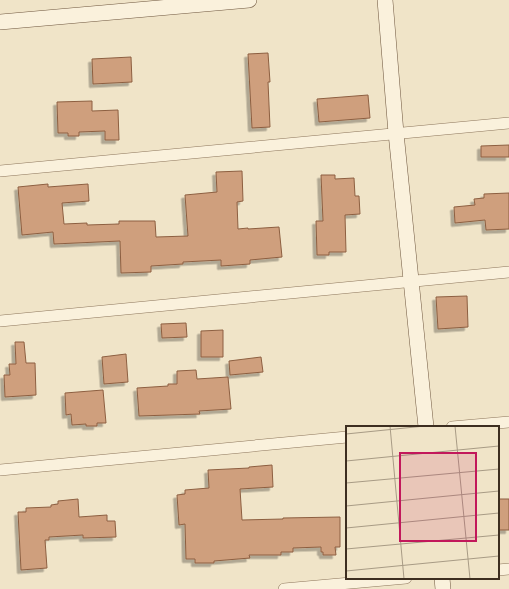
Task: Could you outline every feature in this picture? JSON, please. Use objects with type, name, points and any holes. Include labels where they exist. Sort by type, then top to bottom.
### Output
[{"type":"main road","points":[[0,22],[249,0]]},
{"type":"main road","points":[[385,0],[396,134],[426,426]]},
{"type":"main road","points":[[442,579],[443,589]]},
{"type":"street","points":[[0,171],[509,123]]},
{"type":"street","points":[[0,321],[509,272]]},
{"type":"street","points":[[463,426],[509,422]]},
{"type":"street","points":[[0,470],[346,437]]},
{"type":"street","points":[[499,570],[509,569]]},
{"type":"street","points":[[284,589],[395,579]]},
{"type":"building","points":[[268,53],[270,82],[268,82],[270,127],[252,128],[248,54]]},
{"type":"building","points":[[131,57],[132,82],[93,84],[92,59]]},
{"type":"building","points":[[368,95],[370,118],[319,122],[317,99]]},
{"type":"building","points":[[92,101],[92,111],[118,110],[119,140],[105,140],[105,131],[79,132],[79,136],[68,136],[68,133],[58,133],[57,102]]},
{"type":"building","points":[[509,145],[509,157],[481,157],[481,146]]},
{"type":"building","points":[[242,171],[243,201],[237,202],[238,229],[279,227],[282,257],[250,260],[250,264],[221,266],[221,260],[183,262],[183,264],[151,266],[151,272],[121,273],[120,241],[54,244],[53,232],[22,235],[18,187],[48,184],[48,187],[88,184],[89,201],[62,203],[64,224],[119,224],[119,221],[155,221],[156,237],[188,236],[185,195],[217,192],[216,172]]},
{"type":"building","points":[[321,175],[335,175],[335,179],[354,178],[355,196],[359,196],[360,214],[345,215],[346,252],[329,252],[329,255],[317,255],[316,221],[323,221]]},
{"type":"building","points":[[509,193],[509,229],[486,230],[485,220],[455,223],[454,207],[475,205],[474,199],[484,198],[484,194]]},
{"type":"building","points":[[467,296],[468,327],[438,329],[436,297]]},
{"type":"building","points":[[186,323],[187,337],[162,338],[161,324]]},
{"type":"building","points":[[223,330],[223,357],[201,357],[201,331]]},
{"type":"building","points":[[15,342],[24,342],[26,363],[35,363],[36,395],[5,397],[4,375],[10,375],[9,364],[16,364]]},
{"type":"building","points":[[126,354],[128,382],[104,384],[102,357]]},
{"type":"building","points":[[261,357],[263,372],[230,375],[229,361]]},
{"type":"building","points":[[196,370],[197,379],[228,377],[231,409],[199,411],[200,414],[139,416],[137,388],[177,384],[177,371]]},
{"type":"building","points":[[103,390],[106,423],[97,423],[97,426],[86,426],[86,424],[72,425],[71,414],[66,415],[65,393]]},
{"type":"building","points":[[272,465],[273,487],[240,489],[242,520],[340,517],[340,547],[335,547],[336,555],[323,555],[323,552],[321,552],[321,547],[293,548],[293,552],[281,552],[281,555],[249,555],[250,558],[214,561],[214,563],[195,563],[195,559],[186,559],[185,524],[179,525],[177,495],[185,494],[185,490],[209,488],[208,470]]},
{"type":"building","points":[[78,499],[79,517],[107,515],[107,521],[115,521],[116,537],[83,538],[83,535],[49,537],[49,540],[45,540],[47,568],[21,570],[18,512],[26,512],[26,508],[51,507],[51,505],[58,504],[58,501]]},
{"type":"building","points":[[499,499],[509,499],[509,530],[499,530]]}]
